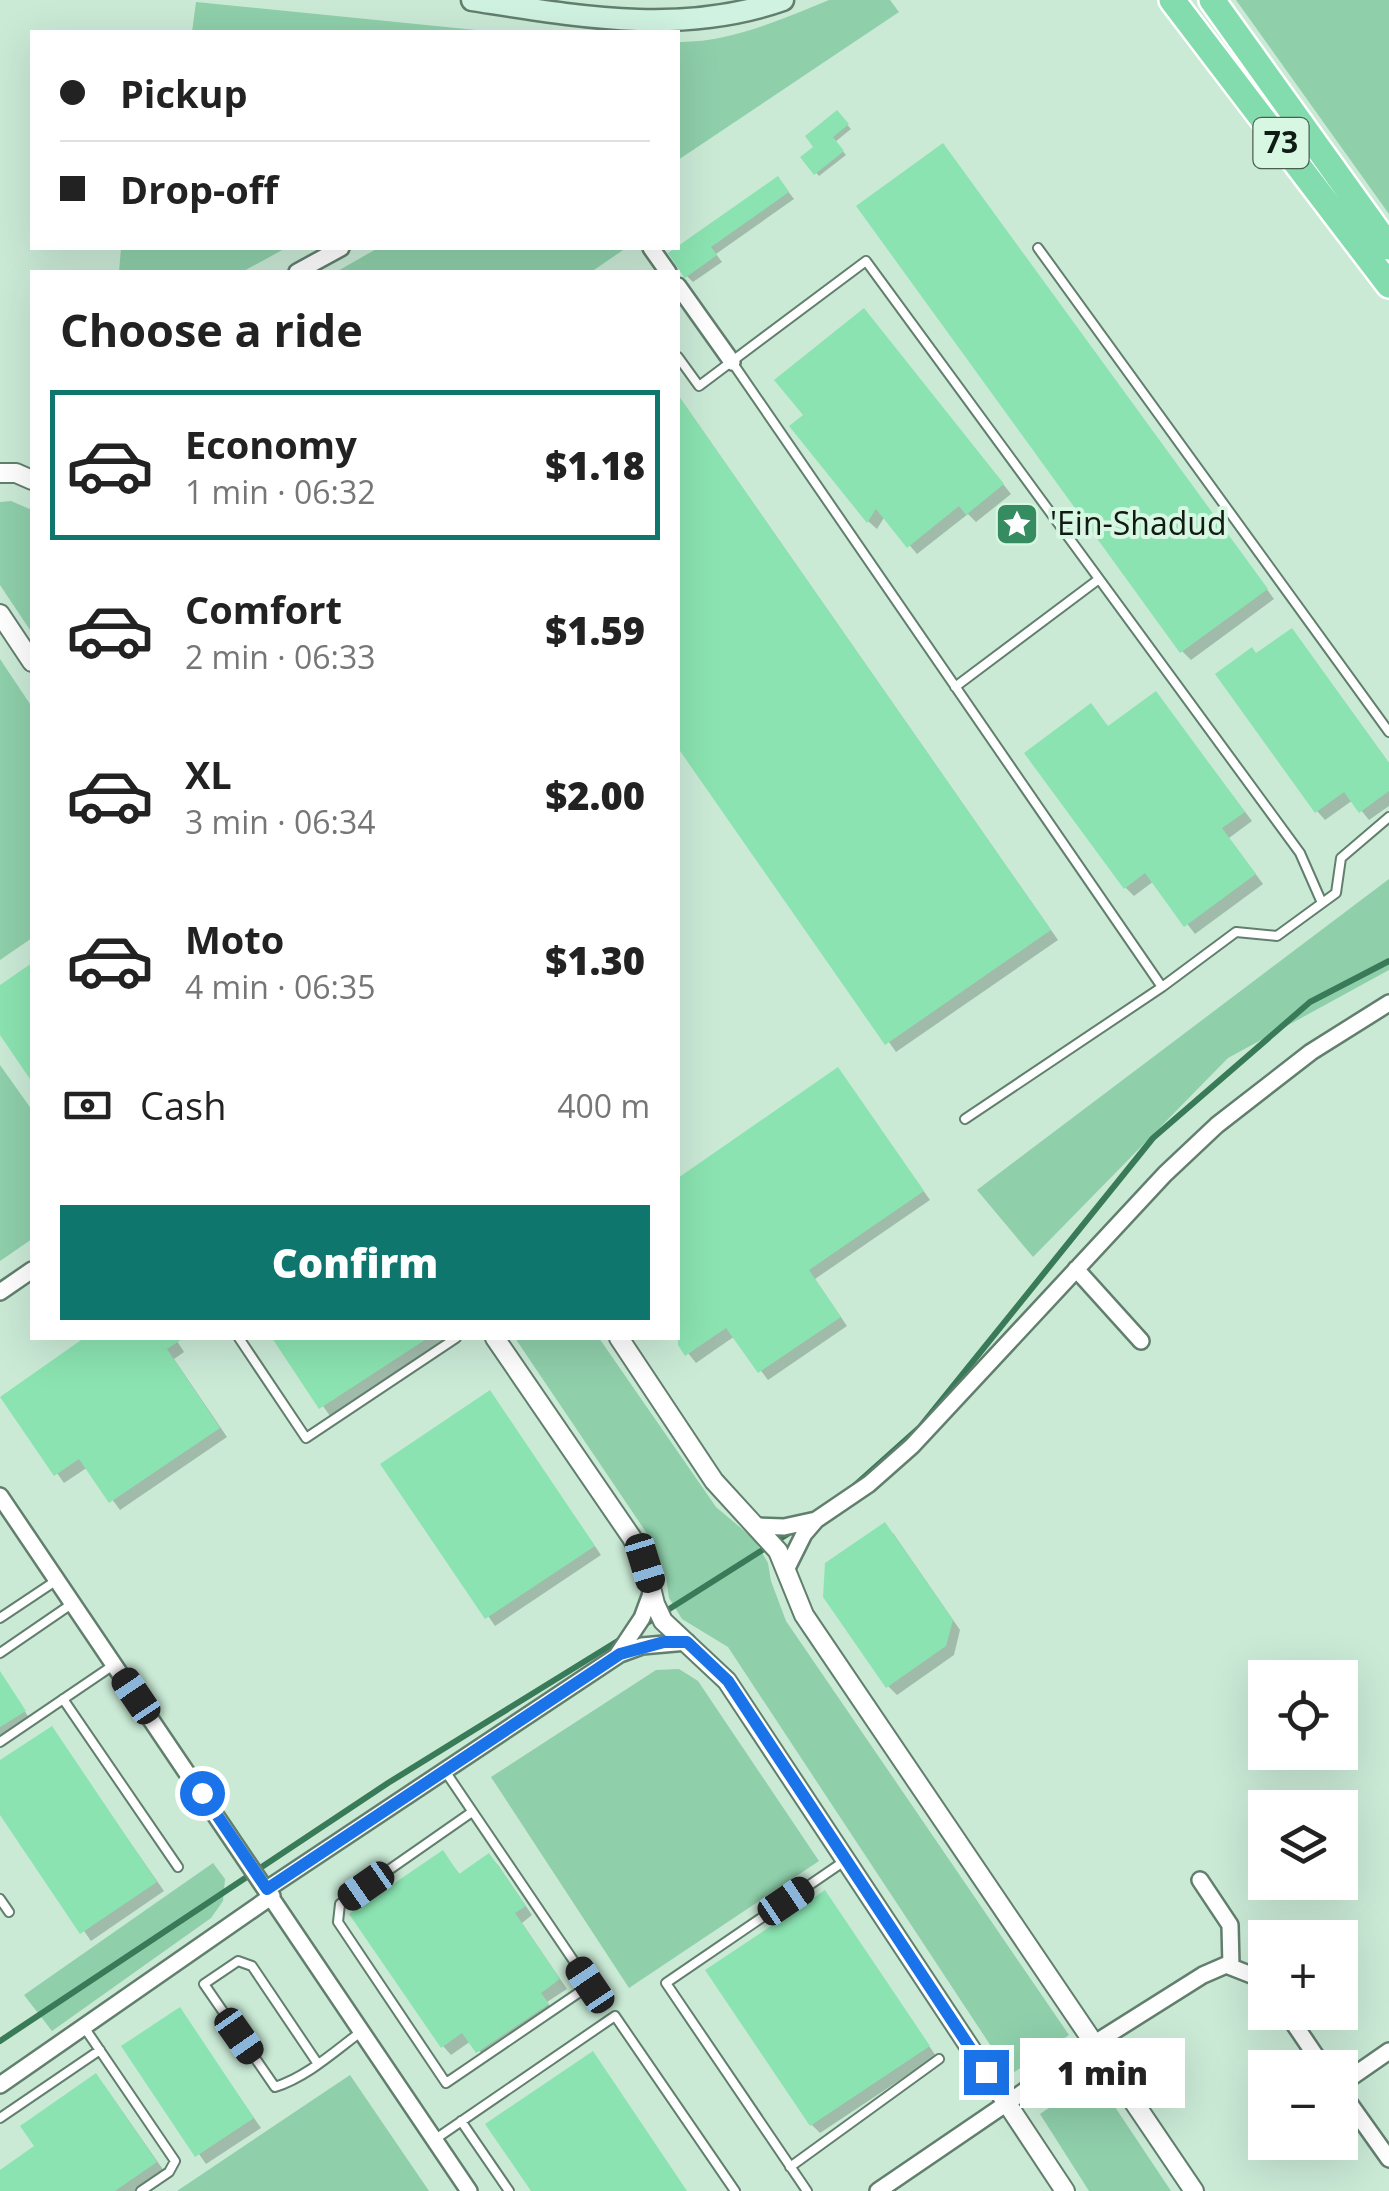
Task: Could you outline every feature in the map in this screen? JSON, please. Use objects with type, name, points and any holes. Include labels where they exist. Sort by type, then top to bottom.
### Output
[{"type":"highway","name":"73","points":[[1172,0],[1389,286]]},
{"type":"highway","name":"73","points":[[1212,0],[1389,247]]},
{"type":"main road","points":[[472,0],[562,23],[706,20],[783,0]]},
{"type":"street","points":[[301,270],[337,250]]},
{"type":"street","points":[[680,289],[732,362]]},
{"type":"street","points":[[0,473],[28,474]]},
{"type":"street","points":[[0,614],[30,659]]},
{"type":"street","points":[[786,1570],[804,1534],[816,1520],[900,1457],[1165,1174],[1217,1125],[1310,1052],[1389,1003]]},
{"type":"street","points":[[1076,1270],[1141,1341]]},
{"type":"street","points":[[0,1292],[30,1271]]},
{"type":"street","points":[[496,1340],[632,1538],[645,1563],[664,1620],[728,1681],[1065,2191]]},
{"type":"street","points":[[620,1340],[714,1481],[778,1551],[804,1616],[1194,2191]]},
{"type":"street","points":[[0,1496],[469,2191]]},
{"type":"street","points":[[756,1526],[784,1527],[816,1520]]},
{"type":"street","points":[[615,1657],[642,1618],[652,1591]]},
{"type":"street","points":[[0,2086],[269,1892],[615,1657],[642,1646],[687,1642]]},
{"type":"street","points":[[1200,1880],[1230,1924],[1231,1966]]},
{"type":"street","points":[[878,2191],[1095,2043],[1204,1975],[1231,1966],[1248,1973]]},
{"type":"street","points":[[1358,2074],[1389,2051]]},
{"type":"street","points":[[1358,2113],[1389,2159]]},
{"type":"lane","points":[[1038,248],[1389,732]]},
{"type":"lane","points":[[680,360],[699,386],[866,261],[1300,853],[1322,903]]},
{"type":"lane","points":[[732,362],[1162,987]]},
{"type":"lane","points":[[955,687],[1099,579]]},
{"type":"lane","points":[[964,1120],[1162,987],[1236,932],[1277,936],[1336,894],[1341,858],[1389,817]]},
{"type":"lane","points":[[240,1340],[306,1438],[453,1340]]},
{"type":"lane","points":[[0,1618],[57,1580]]},
{"type":"lane","points":[[0,1653],[73,1604]]},
{"type":"lane","points":[[0,1742],[115,1664]]},
{"type":"lane","points":[[63,1700],[178,1866]]},
{"type":"lane","points":[[444,1771],[472,1812],[590,1985],[446,2083],[338,1922],[337,1912],[340,1904],[472,1812]]},
{"type":"lane","points":[[807,2191],[666,1983],[846,1860]]},
{"type":"lane","points":[[0,1899],[8,1912]]},
{"type":"lane","points":[[318,2064],[252,1966],[238,1961],[204,1984],[275,2087],[291,2082],[318,2064],[362,2031]]},
{"type":"lane","points":[[434,2140],[616,2016],[735,2191]]},
{"type":"lane","points":[[84,2027],[175,2161],[169,2172],[141,2191]]},
{"type":"lane","points":[[0,2118],[100,2050]]},
{"type":"lane","points":[[790,2167],[940,2060]]},
{"type":"lane","points":[[462,2121],[510,2191]]},
{"type":"green space","points":[[829,0],[890,0],[899,12],[680,159],[680,42],[717,39]]},
{"type":"green space","points":[[1236,0],[1389,0],[1389,214]]},
{"type":"green space","points":[[196,2],[476,30],[192,30]]},
{"type":"green space","points":[[121,250],[282,250],[246,270],[119,270]]},
{"type":"green space","points":[[374,250],[623,250],[594,270],[340,270]]},
{"type":"green space","points":[[11,501],[30,509],[30,630],[0,585],[0,502]]},
{"type":"green space","points":[[0,659],[30,704],[30,939],[0,960]]},
{"type":"green space","points":[[1389,879],[1389,970],[1228,1058],[1033,1257],[977,1190]]},
{"type":"green space","points":[[0,1065],[30,1107],[30,1240],[0,1261]]},
{"type":"green space","points":[[516,1340],[600,1340],[716,1507],[755,1540],[768,1563],[786,1621],[1069,2035],[1010,2075],[728,1647],[682,1619],[669,1598],[666,1578],[648,1535]]},
{"type":"green space","points":[[679,1669],[698,1681],[819,1861],[629,1988],[491,1777],[656,1670]]},
{"type":"green space","points":[[213,1863],[225,1879],[223,1901],[211,1918],[52,2031],[24,1995]]},
{"type":"green space","points":[[350,2075],[429,2191],[177,2191]]},
{"type":"green space","points":[[1095,2077],[1171,2191],[1089,2191],[1040,2114]]},
{"type":"building","points":[[837,110],[849,124],[833,137],[844,151],[814,175],[800,157],[813,147],[805,136]]},
{"type":"building","points":[[943,143],[1268,589],[1180,653],[856,206]]},
{"type":"building","points":[[778,176],[789,192],[711,247],[717,255],[685,278],[668,253],[680,250],[680,245]]},
{"type":"building","points":[[864,308],[1004,484],[966,515],[959,506],[907,548],[876,509],[867,523],[789,426],[803,415],[774,380]]},
{"type":"building","points":[[680,398],[1051,930],[885,1045],[680,751]]},
{"type":"building","points":[[1292,628],[1389,763],[1389,791],[1359,813],[1344,792],[1315,813],[1215,674],[1252,647],[1256,653]]},
{"type":"building","points":[[1156,691],[1245,812],[1222,828],[1256,874],[1184,927],[1145,873],[1124,889],[1024,753],[1091,703],[1108,726]]},
{"type":"building","points":[[30,964],[30,1079],[0,1035],[0,985]]},
{"type":"building","points":[[838,1067],[924,1191],[809,1270],[841,1317],[758,1373],[726,1328],[685,1356],[678,1345],[680,1177]]},
{"type":"building","points":[[81,1340],[181,1340],[167,1349],[220,1428],[109,1503],[79,1459],[54,1476],[0,1397]]},
{"type":"building","points":[[273,1340],[425,1340],[319,1409]]},
{"type":"building","points":[[490,1390],[595,1546],[485,1619],[380,1464]]},
{"type":"building","points":[[885,1522],[953,1620],[946,1646],[886,1688],[823,1597],[825,1563]]},
{"type":"building","points":[[0,1671],[26,1711],[0,1727]]},
{"type":"building","points":[[52,1726],[157,1882],[80,1934],[0,1815],[0,1760]]},
{"type":"building","points":[[443,1850],[459,1874],[489,1853],[526,1906],[515,1913],[560,1979],[541,1993],[549,2004],[476,2053],[462,2033],[441,2048],[349,1914]]},
{"type":"building","points":[[825,1890],[930,2046],[810,2126],[705,1970]]},
{"type":"building","points":[[180,2007],[254,2118],[195,2157],[121,2046]]},
{"type":"building","points":[[593,2051],[687,2191],[531,2191],[485,2124]]},
{"type":"building","points":[[96,2073],[157,2162],[115,2191],[0,2191],[0,2170],[34,2146],[20,2126]]},
{"type":"waterway","points":[[853,1487],[920,1427],[1153,1138],[1310,1002],[1389,961]]},
{"type":"waterway","points":[[644,1625],[794,1530]]},
{"type":"waterway","points":[[0,2041],[388,1783],[621,1639]]},
{"type":"place","name":"'Ein-Shadud","points":[[1017,524]]},
{"type":"route","points":[[202,1793],[267,1889],[620,1654],[664,1642],[687,1642],[728,1681],[986,2072]]}]
